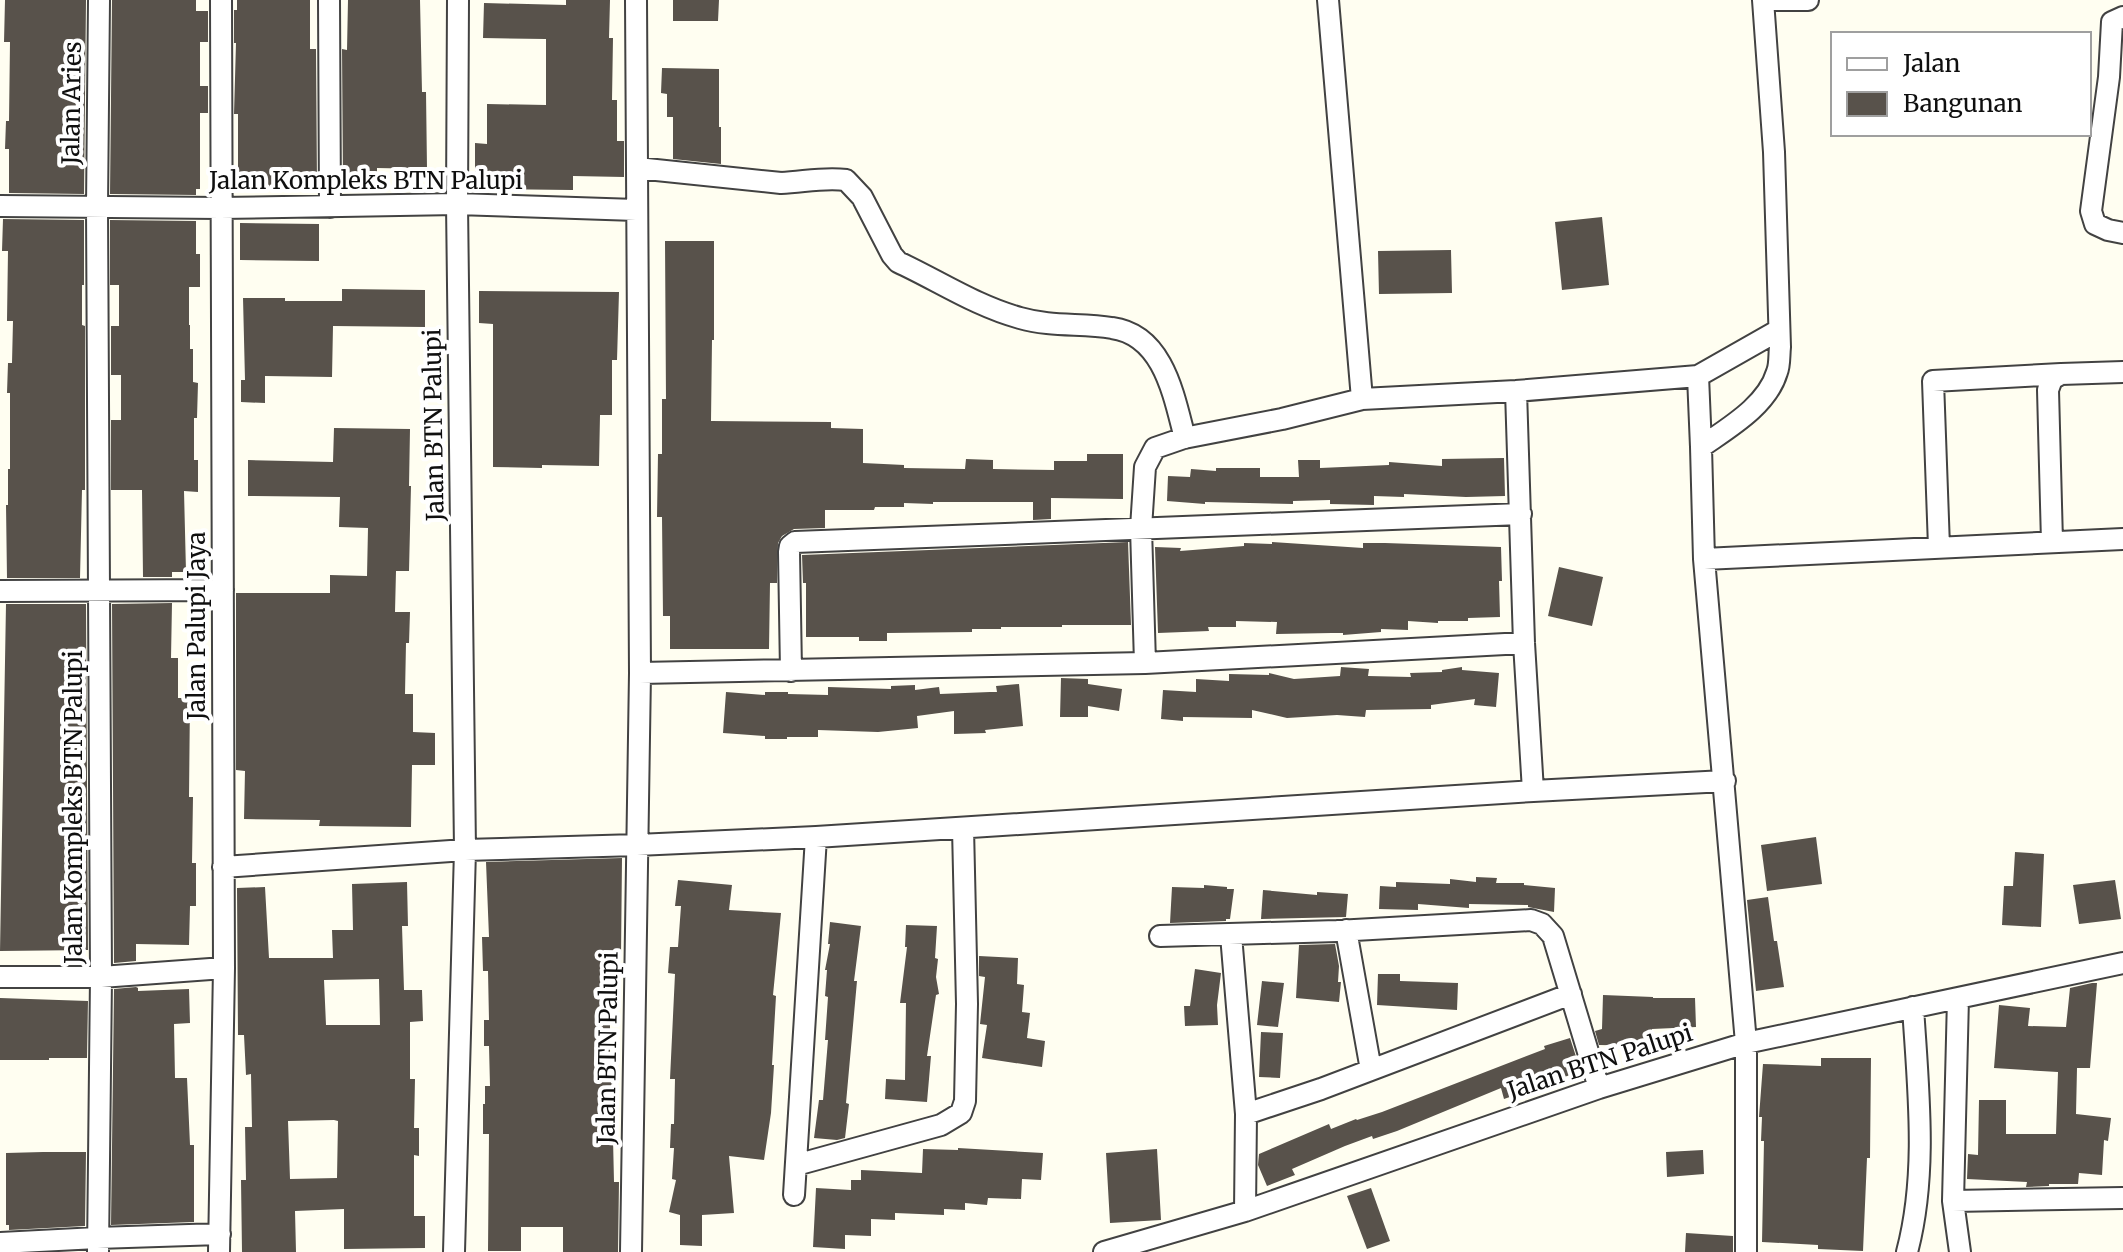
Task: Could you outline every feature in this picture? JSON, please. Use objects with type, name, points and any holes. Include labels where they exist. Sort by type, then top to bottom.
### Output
[{"type":"street","name":"Jalan Aries","points":[[97,207],[99,0]]},
{"type":"street","name":"Jalan Palupi Jaya","points":[[220,1243],[224,968],[221,0]]},
{"type":"street","points":[[329,0],[330,207]]},
{"type":"street","name":"Jalan BTN Palupi","points":[[454,1252],[465,850],[457,204],[458,0]]},
{"type":"street","name":"Jalan BTN Palupi","points":[[631,1252],[640,673],[636,0]]},
{"type":"street","points":[[1328,0],[1362,399]]},
{"type":"street","points":[[1701,447],[1749,412],[1770,388],[1778,370],[1780,347],[1774,152],[1763,0]]},
{"type":"street","points":[[1776,0],[1808,0]]},
{"type":"street","points":[[2123,17],[2112,22],[2109,77],[2091,211],[2095,224],[2123,233]]},
{"type":"street","points":[[637,168],[781,183],[816,178],[846,180],[862,197],[898,262],[995,311],[1050,325],[1113,328],[1141,340],[1157,357],[1169,379],[1185,438]]},
{"type":"street","name":"Jalan Kompleks BTN Palupi","points":[[0,206],[220,208],[457,204],[636,210]]},
{"type":"street","name":"Jalan Kompleks BTN Palupi","points":[[97,207],[101,977],[98,1245]]},
{"type":"street","points":[[1145,663],[1141,528],[1145,467],[1155,448],[1185,438],[1362,399],[1516,391],[1698,376],[1779,330]]},
{"type":"street","points":[[1939,547],[1933,381],[2123,372]]},
{"type":"street","points":[[2052,542],[2048,390],[2052,379],[2061,374]]},
{"type":"street","points":[[1698,376],[1704,559],[1746,1043],[1746,1252]]},
{"type":"street","points":[[1516,391],[1524,643],[1533,791]]},
{"type":"street","points":[[791,671],[789,552],[792,543],[1521,514]]},
{"type":"street","points":[[1704,559],[2123,539]]},
{"type":"street","points":[[0,591],[223,590]]},
{"type":"street","points":[[640,673],[1145,663],[1524,643]]},
{"type":"street","points":[[223,867],[465,850],[816,837],[1725,781]]},
{"type":"street","points":[[796,1165],[941,1125],[961,1113],[965,1101],[967,1004],[963,828]]},
{"type":"street","points":[[794,1195],[816,837]]},
{"type":"street","points":[[1160,936],[1531,920],[1542,924],[1553,936],[1599,1088]]},
{"type":"street","points":[[1346,930],[1371,1070]]},
{"type":"street","points":[[1231,935],[1246,1114],[1245,1211]]},
{"type":"street","name":"Jalan BTN Palupi","points":[[1104,1252],[1245,1211],[1599,1088],[1746,1043],[2123,963]]},
{"type":"street","name":"Jalan Kompleks BTN Palupi","points":[[0,977],[101,977],[224,968]]},
{"type":"street","points":[[1246,1114],[1571,994]]},
{"type":"street","points":[[1958,998],[1953,1201],[1960,1252]]},
{"type":"street","points":[[1907,1252],[1916,1219],[1920,1129],[1913,1007]]},
{"type":"street","points":[[1953,1201],[2123,1198]]},
{"type":"street","points":[[0,1243],[220,1243]]},
{"type":"building","points":[[5,0],[86,0],[84,194],[9,193],[9,149],[5,149],[6,121],[9,121],[10,42],[4,42]]},
{"type":"building","points":[[112,0],[196,0],[196,11],[208,11],[208,42],[200,42],[200,86],[208,86],[208,113],[200,113],[200,189],[196,189],[196,195],[110,194]]},
{"type":"building","points":[[237,0],[310,0],[310,49],[316,49],[317,185],[314,188],[238,186],[238,114],[234,114],[234,10],[237,10]]},
{"type":"building","points":[[348,0],[420,0],[427,169],[377,168],[377,186],[343,186],[342,49],[347,50]]},
{"type":"building","points":[[566,0],[610,0],[612,100],[617,100],[617,141],[624,141],[624,177],[573,176],[573,190],[475,189],[475,143],[487,144],[487,104],[546,105],[546,39],[483,38],[484,3],[566,5]]},
{"type":"building","points":[[673,0],[719,0],[718,21],[673,21]]},
{"type":"building","points":[[662,68],[719,69],[721,164],[673,159],[673,117],[667,117],[667,94],[661,93]]},
{"type":"building","points":[[1602,217],[1609,285],[1562,290],[1555,222]]},
{"type":"building","points":[[3,219],[84,220],[85,490],[82,490],[80,578],[7,578],[10,393],[7,393],[8,363],[12,363],[13,321],[7,321],[8,251],[2,251]]},
{"type":"building","points":[[110,220],[196,221],[200,287],[189,287],[189,325],[193,382],[198,383],[194,460],[198,460],[198,492],[184,491],[186,572],[172,572],[172,577],[143,577],[142,490],[111,490],[111,420],[121,420],[121,375],[111,375],[111,326],[119,326],[119,285],[110,285]]},
{"type":"building","points":[[240,223],[319,224],[319,261],[240,260]]},
{"type":"building","points":[[665,241],[714,241],[711,421],[831,422],[831,428],[863,429],[863,463],[904,465],[904,468],[965,469],[966,459],[993,460],[993,469],[1054,470],[1054,461],[1087,461],[1087,454],[1123,454],[1123,499],[1051,498],[1051,519],[1033,520],[1033,502],[904,503],[904,507],[875,507],[874,510],[825,510],[825,528],[794,529],[782,536],[778,543],[777,583],[770,583],[769,649],[670,649],[670,616],[663,616],[662,517],[657,517],[662,399],[666,399]]},
{"type":"building","points":[[1451,250],[1452,293],[1379,294],[1378,251]]},
{"type":"building","points":[[342,289],[425,290],[425,327],[333,326],[332,377],[265,376],[265,403],[241,402],[241,380],[245,380],[243,298],[342,301]]},
{"type":"building","points":[[479,291],[619,292],[617,360],[612,360],[612,415],[600,415],[599,466],[493,467],[493,324],[479,323]]},
{"type":"building","points":[[334,428],[410,429],[409,571],[396,571],[395,612],[410,612],[405,694],[413,694],[413,732],[435,733],[435,765],[412,765],[411,827],[319,826],[320,820],[244,819],[245,771],[236,770],[236,593],[330,593],[330,575],[367,576],[368,528],[339,527],[340,497],[248,496],[248,460],[333,462]]},
{"type":"building","points":[[1504,458],[1505,496],[1374,496],[1374,505],[1330,504],[1330,500],[1293,501],[1293,504],[1167,501],[1168,476],[1190,477],[1191,469],[1260,468],[1260,477],[1299,477],[1298,460],[1320,460],[1320,468],[1389,465],[1389,462],[1442,466],[1442,459]]},
{"type":"building","points":[[1128,542],[1131,625],[887,633],[887,641],[859,641],[859,637],[806,637],[806,583],[803,583],[802,555]]},
{"type":"building","points":[[1272,542],[1363,548],[1363,543],[1501,547],[1500,617],[1438,623],[1408,621],[1408,630],[1381,629],[1381,632],[1343,635],[1276,634],[1277,622],[1236,621],[1236,627],[1158,633],[1155,547],[1181,548],[1180,551]]},
{"type":"building","points":[[1559,567],[1603,577],[1592,626],[1548,616]]},
{"type":"building","points":[[172,603],[171,658],[178,658],[178,698],[190,698],[189,797],[193,797],[192,863],[196,863],[196,906],[190,906],[189,945],[136,944],[136,961],[114,963],[112,604]]},
{"type":"building","points":[[6,604],[86,604],[88,950],[0,951]]},
{"type":"building","points":[[1341,667],[1369,669],[1368,676],[1411,677],[1410,673],[1442,672],[1462,667],[1462,670],[1499,673],[1496,707],[1474,705],[1475,699],[1431,705],[1431,709],[1366,710],[1365,717],[1287,718],[1252,710],[1252,718],[1161,719],[1163,690],[1196,692],[1196,679],[1229,681],[1229,674],[1269,673],[1294,679],[1340,676]]},
{"type":"building","points":[[1061,678],[1088,679],[1088,684],[1122,689],[1119,711],[1088,706],[1088,717],[1060,717]]},
{"type":"building","points":[[1019,684],[1023,726],[985,730],[986,733],[954,734],[954,711],[917,716],[918,728],[878,732],[818,730],[818,737],[787,739],[723,733],[726,692],[828,695],[828,687],[891,689],[891,686],[915,685],[915,690],[939,687],[940,694],[997,692],[996,686]]},
{"type":"building","points":[[1816,837],[1822,884],[1767,891],[1761,845]]},
{"type":"building","points":[[2015,852],[2044,854],[2041,927],[2002,925],[2004,886],[2013,886]]},
{"type":"building","points":[[622,858],[621,956],[617,956],[617,1004],[610,1004],[610,1053],[615,1053],[616,1095],[612,1095],[614,1182],[619,1182],[618,1252],[563,1252],[563,1227],[521,1227],[521,1251],[488,1251],[489,1134],[483,1134],[485,1086],[490,1086],[489,1046],[484,1046],[484,1020],[489,1020],[488,971],[483,971],[482,937],[489,937],[486,862]]},
{"type":"building","points":[[1476,877],[1497,878],[1496,883],[1555,888],[1554,912],[1528,905],[1469,904],[1469,908],[1418,904],[1418,910],[1379,909],[1380,886],[1396,887],[1396,882],[1450,884],[1450,879],[1476,882]]},
{"type":"building","points":[[678,880],[732,885],[729,910],[781,913],[773,995],[776,996],[771,1113],[764,1160],[729,1156],[734,1213],[702,1215],[702,1246],[680,1245],[680,1215],[669,1212],[676,1180],[672,1179],[674,1148],[670,1148],[671,1124],[674,1124],[675,1079],[670,1079],[675,974],[668,973],[670,947],[678,947],[681,906],[675,906]]},
{"type":"building","points":[[2115,880],[2121,919],[2079,924],[2073,885]]},
{"type":"building","points":[[407,882],[408,926],[402,926],[404,990],[422,990],[423,1021],[410,1022],[410,1079],[415,1079],[414,1128],[419,1128],[419,1156],[414,1155],[414,1216],[425,1216],[425,1248],[344,1249],[344,1209],[295,1211],[296,1252],[242,1252],[241,1180],[246,1180],[245,1127],[252,1127],[251,1074],[246,1075],[244,1035],[238,1035],[237,888],[265,887],[269,958],[333,958],[332,930],[353,930],[352,884]],"holes":[[[379,979],[380,1025],[326,1025],[324,980]],[[288,1121],[338,1121],[337,1178],[290,1179]]]},
{"type":"building","points":[[1204,885],[1234,889],[1230,919],[1170,923],[1172,887],[1204,888]]},
{"type":"building","points":[[1263,890],[1317,895],[1317,892],[1348,894],[1346,917],[1261,919]]},
{"type":"building","points":[[1768,897],[1784,987],[1756,991],[1747,900]]},
{"type":"building","points":[[830,922],[861,926],[854,981],[857,981],[846,1103],[849,1104],[845,1138],[837,1140],[814,1138],[819,1100],[823,1100],[828,1040],[825,1040],[828,997],[825,996],[825,970]]},
{"type":"building","points":[[906,925],[937,926],[935,958],[938,959],[936,977],[939,994],[936,995],[927,1056],[931,1056],[927,1102],[885,1099],[886,1079],[905,1080],[906,1003],[900,1003],[907,947]]},
{"type":"building","points":[[1335,944],[1338,982],[1341,982],[1339,1002],[1296,998],[1299,945]]},
{"type":"building","points":[[979,956],[1018,958],[1017,984],[1024,985],[1022,1012],[1030,1013],[1027,1038],[1045,1041],[1042,1067],[982,1058],[987,1025],[980,1024],[985,977],[979,976]]},
{"type":"building","points":[[1195,969],[1221,973],[1218,1025],[1185,1026],[1184,1006],[1190,1006]]},
{"type":"building","points":[[1378,974],[1400,974],[1400,981],[1458,983],[1457,1010],[1377,1005]]},
{"type":"building","points":[[1262,981],[1284,983],[1278,1027],[1257,1025]]},
{"type":"building","points":[[2097,983],[2090,1068],[2077,1068],[2076,1114],[2111,1118],[2108,1141],[2104,1140],[2102,1175],[2079,1173],[2078,1184],[2026,1187],[2027,1182],[1967,1179],[1968,1154],[1978,1155],[1979,1100],[2006,1100],[2006,1134],[2056,1134],[2058,1072],[1994,1068],[1999,1005],[2030,1008],[2028,1026],[2066,1027],[2070,988]]},
{"type":"building","points":[[136,987],[138,991],[189,989],[190,1023],[174,1024],[175,1078],[187,1078],[190,1145],[194,1145],[194,1222],[111,1225],[114,989]]},
{"type":"building","points":[[1603,995],[1695,998],[1696,1027],[1652,1029],[1651,1046],[1599,1045],[1595,1031],[1602,1029]]},
{"type":"building","points":[[0,998],[88,1001],[87,1058],[0,1060]]},
{"type":"building","points":[[1261,1032],[1283,1033],[1280,1078],[1259,1077]]},
{"type":"building","points":[[1570,1038],[1581,1072],[1522,1089],[1524,1092],[1504,1099],[1501,1088],[1397,1131],[1345,1146],[1292,1169],[1295,1175],[1267,1186],[1258,1165],[1259,1154],[1329,1124],[1331,1129],[1382,1112]]},
{"type":"building","points":[[1821,1058],[1871,1058],[1870,1158],[1867,1158],[1863,1251],[1762,1242],[1764,1141],[1761,1141],[1762,1117],[1759,1117],[1763,1064],[1821,1066]]},
{"type":"building","points":[[923,1149],[1043,1153],[1041,1180],[1022,1179],[1021,1199],[988,1198],[987,1205],[965,1203],[965,1210],[944,1209],[944,1215],[895,1213],[895,1220],[871,1219],[871,1236],[845,1235],[845,1249],[813,1247],[816,1188],[851,1190],[851,1180],[861,1180],[861,1170],[922,1173]]},
{"type":"building","points":[[1157,1149],[1161,1220],[1110,1223],[1106,1153]]},
{"type":"building","points":[[1703,1150],[1704,1174],[1667,1177],[1666,1152]]},
{"type":"building","points":[[86,1152],[85,1226],[9,1230],[9,1225],[6,1225],[6,1153]]},
{"type":"building","points":[[1371,1188],[1390,1241],[1367,1249],[1347,1196]]},
{"type":"building","points":[[1686,1233],[1733,1236],[1733,1252],[1685,1252]]}]
